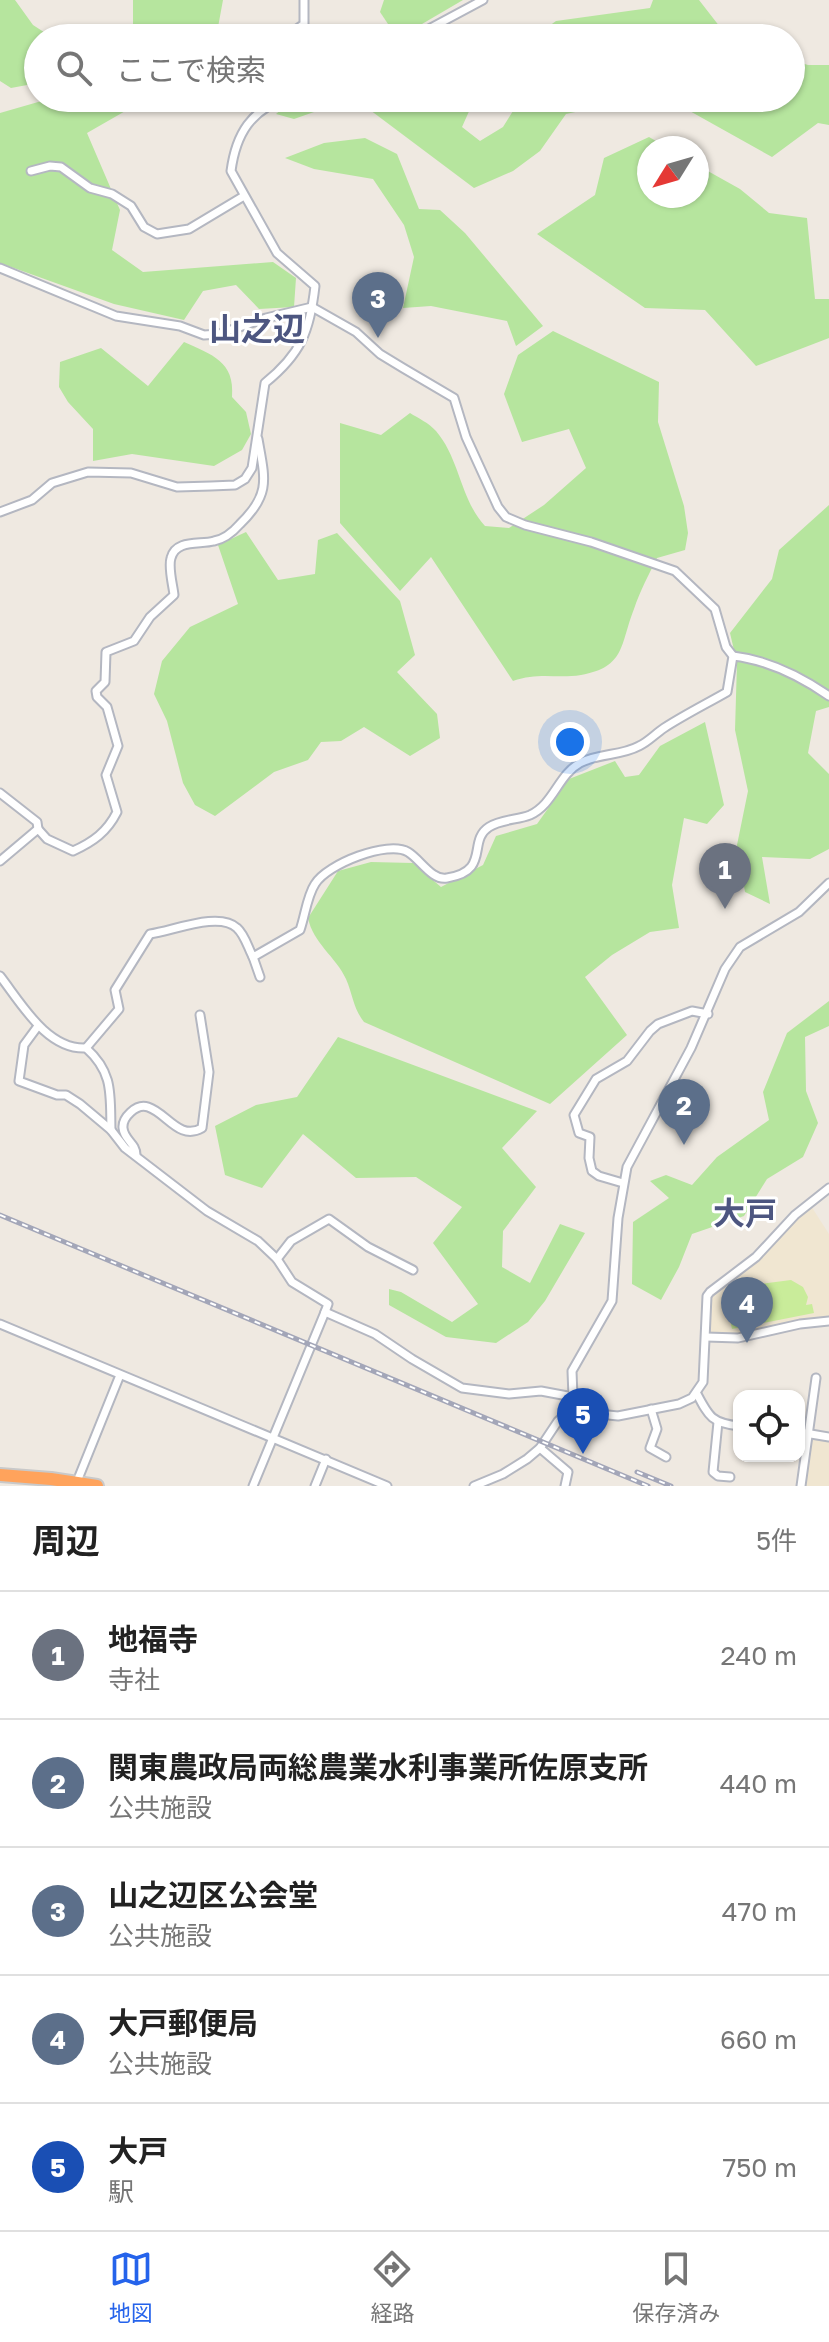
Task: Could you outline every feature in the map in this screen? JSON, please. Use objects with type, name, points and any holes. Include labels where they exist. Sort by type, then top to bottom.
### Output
[{"type":"highway","points":[[0,1475],[97,1486]]},
{"type":"street","points":[[304,0],[304,24]]},
{"type":"street","points":[[438,24],[483,0]]},
{"type":"street","points":[[0,512],[32,500],[52,483],[88,472],[131,473],[177,487],[235,485],[245,479],[252,468],[265,383],[297,353],[312,307],[314,283],[281,259],[231,171],[245,124],[260,112]]},
{"type":"street","points":[[31,171],[50,166],[61,167],[90,188],[116,196],[131,206],[144,227],[157,234],[189,229],[244,196]]},
{"type":"street","points":[[0,268],[116,316],[180,326],[204,335],[219,334],[312,307],[356,332],[380,354],[454,398],[466,437],[498,507],[506,517],[621,551],[675,571],[715,609],[726,647],[733,656],[754,659],[800,677],[829,696]]},
{"type":"street","points":[[0,793],[37,822],[38,829],[47,839],[73,851],[91,843],[113,821],[117,812],[106,775],[118,746],[107,707],[97,697],[96,691],[105,682],[106,652],[134,641],[150,617],[174,595],[170,559],[175,551],[187,543],[216,541],[231,533],[255,510],[261,499],[263,484],[258,433]]},
{"type":"street","points":[[253,957],[300,930],[315,884],[331,869],[359,855],[388,848],[406,850],[439,878],[447,879],[470,870],[483,833],[491,825],[532,814],[553,796],[561,780],[578,764],[642,745],[661,730],[727,692],[733,656]]},
{"type":"street","points":[[0,861],[38,829]]},
{"type":"street","points":[[474,1486],[519,1465],[540,1448],[558,1421],[569,1411],[573,1397],[572,1371],[612,1301],[623,1183],[633,1153],[708,1014],[725,969],[740,947],[799,912],[829,883]]},
{"type":"street","points":[[0,976],[38,1026],[73,1049],[86,1048],[119,1009],[115,990],[150,934],[195,923],[229,922],[240,931],[260,977]]},
{"type":"street","points":[[623,1183],[592,1171],[590,1137],[579,1133],[574,1115],[596,1079],[627,1061],[658,1024],[692,1011],[708,1014]]},
{"type":"street","points":[[136,1155],[135,1147],[122,1126],[126,1116],[141,1106],[148,1107],[179,1129],[192,1132],[202,1128],[209,1072],[200,1015]]},
{"type":"street","points":[[38,1026],[24,1045],[19,1081],[66,1095],[111,1130],[125,1148],[207,1211],[258,1241],[277,1259],[292,1282],[328,1304],[253,1486]]},
{"type":"street","points":[[86,1048],[99,1060],[107,1075],[111,1130]]},
{"type":"street","points":[[569,1411],[608,1416],[684,1402],[697,1394],[703,1382],[707,1296],[756,1257],[795,1215],[829,1188]]},
{"type":"street","points":[[277,1259],[291,1241],[329,1219],[368,1247],[413,1270]]},
{"type":"street","points":[[325,1312],[375,1334],[462,1388],[509,1394],[541,1391],[573,1397]]},
{"type":"street","points":[[706,1337],[738,1338],[829,1321]]},
{"type":"street","points":[[0,1324],[387,1486]]},
{"type":"street","points":[[76,1484],[120,1375]]},
{"type":"street","points":[[801,1486],[816,1378]]},
{"type":"street","points":[[697,1394],[709,1416],[718,1422],[733,1425]]},
{"type":"street","points":[[651,1409],[657,1429],[650,1448],[666,1457]]},
{"type":"street","points":[[718,1422],[713,1472],[718,1476],[730,1477]]},
{"type":"street","points":[[805,1434],[829,1437]]},
{"type":"street","points":[[540,1448],[568,1472],[565,1486]]},
{"type":"street","points":[[315,1486],[326,1459]]},
{"type":"shaded area","points":[[811,1206],[829,1234],[829,1318],[799,1319],[738,1335],[710,1332],[710,1296]]},
{"type":"shaded area","points":[[814,1439],[829,1441],[829,1486],[804,1486],[810,1442]]},
{"type":"green space","points":[[0,0],[15,0],[32,24],[24,24],[24,86],[11,88],[0,81]]},
{"type":"green space","points":[[133,0],[223,0],[219,24],[133,24]]},
{"type":"green space","points":[[384,0],[463,0],[422,24],[388,24],[380,12]]},
{"type":"green space","points":[[653,0],[699,0],[718,24],[552,24],[556,21],[650,8]]},
{"type":"green space","points":[[805,64],[829,65],[829,125],[818,123],[772,157],[691,112],[805,112]]},
{"type":"green space","points":[[24,106],[24,112],[124,112],[87,133],[120,210],[112,250],[143,272],[273,262],[296,278],[294,307],[259,309],[236,285],[203,291],[184,320],[114,304],[0,263],[0,113]]},
{"type":"green space","points":[[278,112],[314,112],[294,119],[276,114]]},
{"type":"green space","points":[[373,112],[469,112],[462,127],[480,141],[503,127],[512,112],[575,112],[566,114],[540,151],[513,171],[474,188]]},
{"type":"green space","points":[[365,138],[397,154],[419,209],[440,210],[465,233],[543,326],[516,346],[507,321],[431,306],[403,308],[414,257],[404,225],[373,179],[314,169],[285,158],[324,143]]},
{"type":"green space","points":[[637,143],[637,208],[709,208],[709,172],[740,189],[769,213],[807,218],[815,299],[829,299],[829,338],[756,366],[705,310],[645,308],[537,234],[595,195],[604,158]]},
{"type":"green space","points":[[553,331],[659,382],[658,422],[684,506],[688,533],[685,550],[657,558],[614,660],[596,671],[581,675],[531,677],[513,681],[431,557],[400,591],[340,523],[340,423],[381,435],[410,413],[423,421],[444,442],[470,504],[485,526],[509,528],[544,505],[586,468],[569,429],[522,442],[504,394],[518,355]]},
{"type":"green space","points":[[184,342],[226,367],[232,397],[246,412],[251,434],[242,450],[214,466],[132,454],[93,461],[93,429],[68,402],[59,387],[60,362],[101,348],[148,386]]},
{"type":"green space","points":[[829,505],[829,707],[816,711],[808,753],[829,774],[829,849],[810,859],[762,857],[770,904],[745,892],[737,845],[748,791],[735,730],[737,663],[730,633],[772,579],[779,550]]},
{"type":"green space","points":[[246,532],[278,580],[315,574],[318,540],[337,533],[400,601],[415,655],[397,672],[437,714],[440,738],[410,756],[364,727],[341,741],[321,742],[308,760],[274,772],[215,816],[195,805],[183,783],[167,721],[154,694],[162,661],[190,627],[238,604],[218,545]]},
{"type":"green space","points":[[705,722],[724,805],[707,824],[684,818],[672,885],[679,928],[650,932],[612,955],[585,977],[627,1035],[550,1104],[364,1022],[346,979],[315,935],[308,918],[338,871],[371,862],[413,863],[441,887],[483,865],[496,836],[537,824],[569,779],[615,761],[625,777],[639,775],[660,746]]},
{"type":"green space","points":[[829,1001],[829,1026],[805,1037],[806,1091],[818,1123],[803,1157],[767,1179],[744,1216],[692,1234],[661,1300],[632,1284],[633,1222],[669,1198],[650,1181],[666,1175],[692,1185],[717,1157],[769,1120],[763,1092],[787,1033]]},
{"type":"green space","points":[[338,1037],[537,1111],[502,1148],[536,1187],[503,1231],[502,1267],[530,1283],[560,1224],[585,1233],[545,1301],[528,1322],[496,1343],[446,1337],[389,1305],[389,1289],[401,1292],[452,1322],[478,1304],[433,1243],[462,1207],[416,1177],[356,1178],[303,1134],[262,1188],[225,1175],[215,1126],[256,1105],[297,1097]]},
{"type":"green space","points":[[791,1280],[803,1287],[808,1297],[806,1305],[812,1304],[814,1313],[732,1329],[730,1320],[740,1318],[736,1313],[735,1299],[745,1286]]},
{"type":"railway","points":[[0,1215],[648,1486]]},
{"type":"railway","points":[[637,1472],[671,1486]]},
{"type":"place","name":"山之辺区公会堂","points":[[378,338]]},
{"type":"place","name":"地福寺","points":[[725,909]]},
{"type":"place","name":"関東農政局両総農業水利事業所佐原支所","points":[[684,1145]]},
{"type":"place","name":"大戸郵便局","points":[[747,1343]]},
{"type":"place","name":"大戸","points":[[583,1454]]},
{"type":"district","name":"山之辺","points":[[257,328]]},
{"type":"district","name":"大戸","points":[[745,1213]]}]
